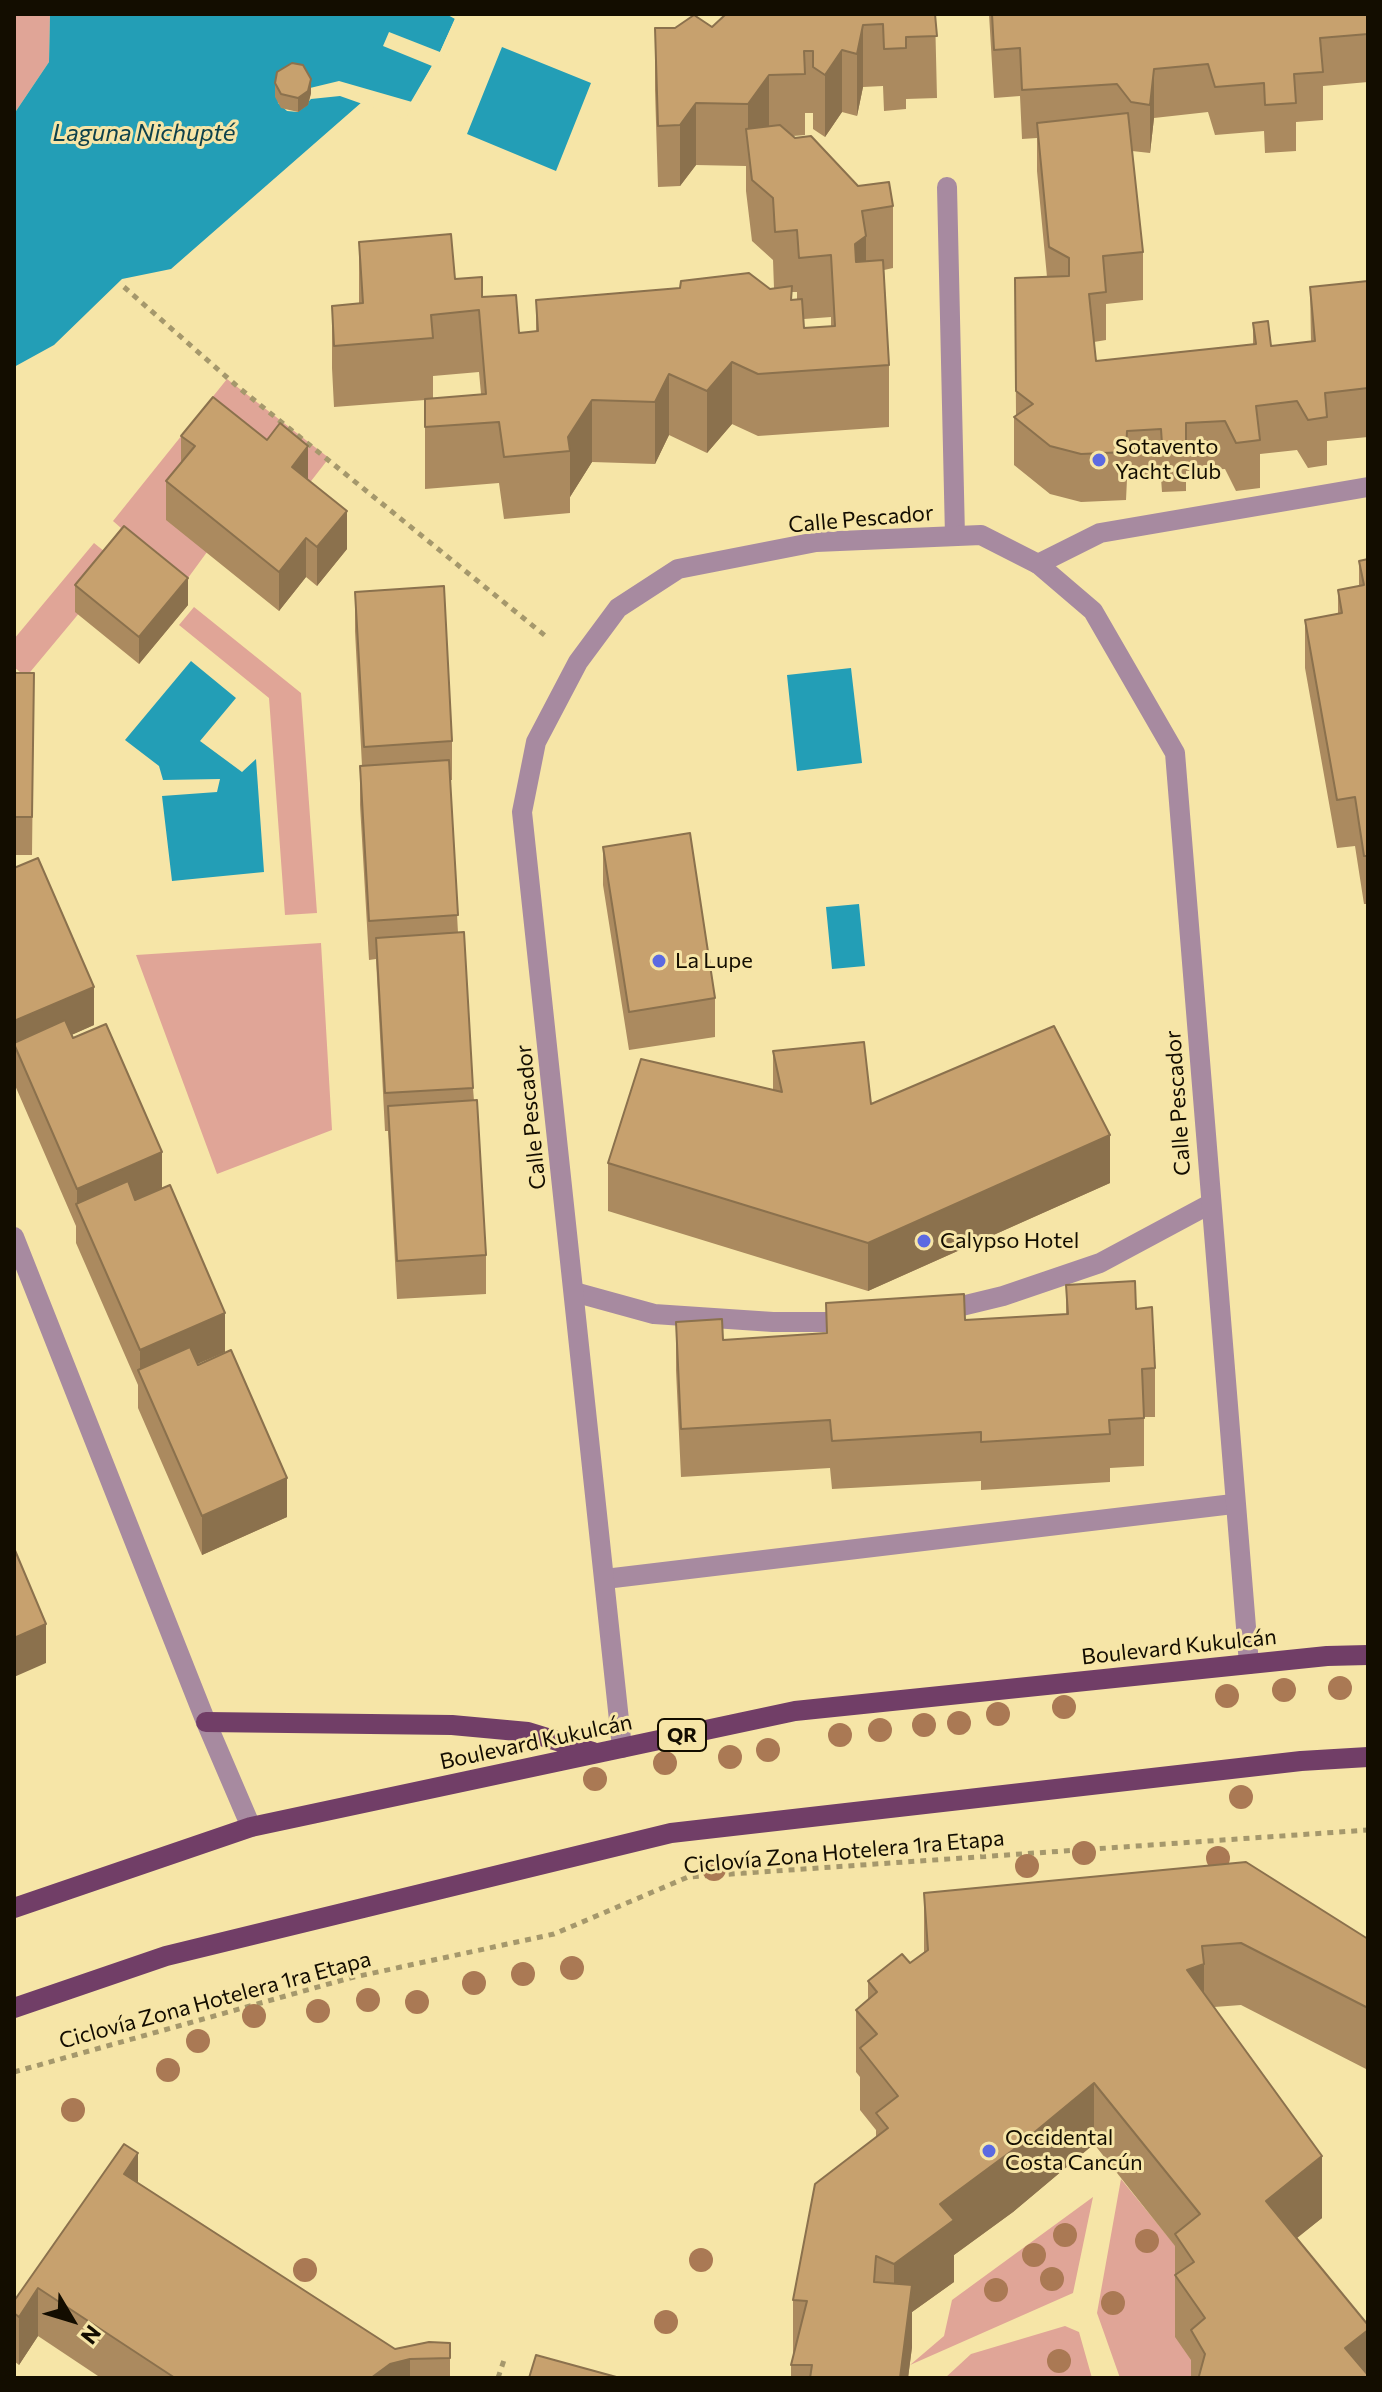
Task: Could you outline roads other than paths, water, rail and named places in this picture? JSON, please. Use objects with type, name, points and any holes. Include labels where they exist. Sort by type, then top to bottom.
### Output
[{"type":"main road","name":"Boulevard Kukulcán","points":[[14,1908],[251,1827],[795,1711],[1249,1664],[1368,1655]]},
{"type":"main road","points":[[206,1722],[452,1725],[528,1732],[597,1753]]},
{"type":"main road","points":[[14,2008],[166,1956],[671,1833],[1301,1761],[1368,1757]]},
{"type":"street","points":[[947,187],[955,536]]},
{"type":"street","points":[[1038,564],[1100,533],[1368,487]]},
{"type":"street","name":"Calle Pescador","points":[[622,1748],[522,812],[536,742],[578,662],[618,608],[678,569],[816,542],[981,535],[1038,564],[1093,611],[1175,753],[1233,1504],[1249,1664]]},
{"type":"street","points":[[910,1318],[1003,1296],[1100,1263],[1210,1204]]},
{"type":"street","points":[[14,1237],[206,1722],[251,1827]]},
{"type":"street","points":[[574,1292],[654,1314],[773,1322],[864,1322]]},
{"type":"street","points":[[605,1579],[1233,1504]]},
{"type":"water","name":"Laguna Nichupté","points":[[50,14],[457,14],[440,52],[402,117],[362,102],[171,269],[122,279],[54,345],[14,367],[14,114],[49,62]]},
{"type":"water","points":[[502,47],[591,83],[556,171],[467,134]]},
{"type":"water","points":[[191,661],[236,698],[200,741],[242,772],[256,759],[264,872],[172,881],[162,796],[217,792],[220,779],[163,780],[159,766],[125,740]]},
{"type":"water","points":[[851,668],[862,763],[797,771],[787,675]]},
{"type":"water","points":[[859,904],[865,966],[832,969],[826,907]]},
{"type":"place","name":"Sotavento Yacht Club","points":[[1099,460]]},
{"type":"place","name":"La Lupe","points":[[659,961]]},
{"type":"place","name":"Calypso Hotel","points":[[924,1241]]},
{"type":"place","name":"Occidental Costa Cancún","points":[[989,2151]]}]
